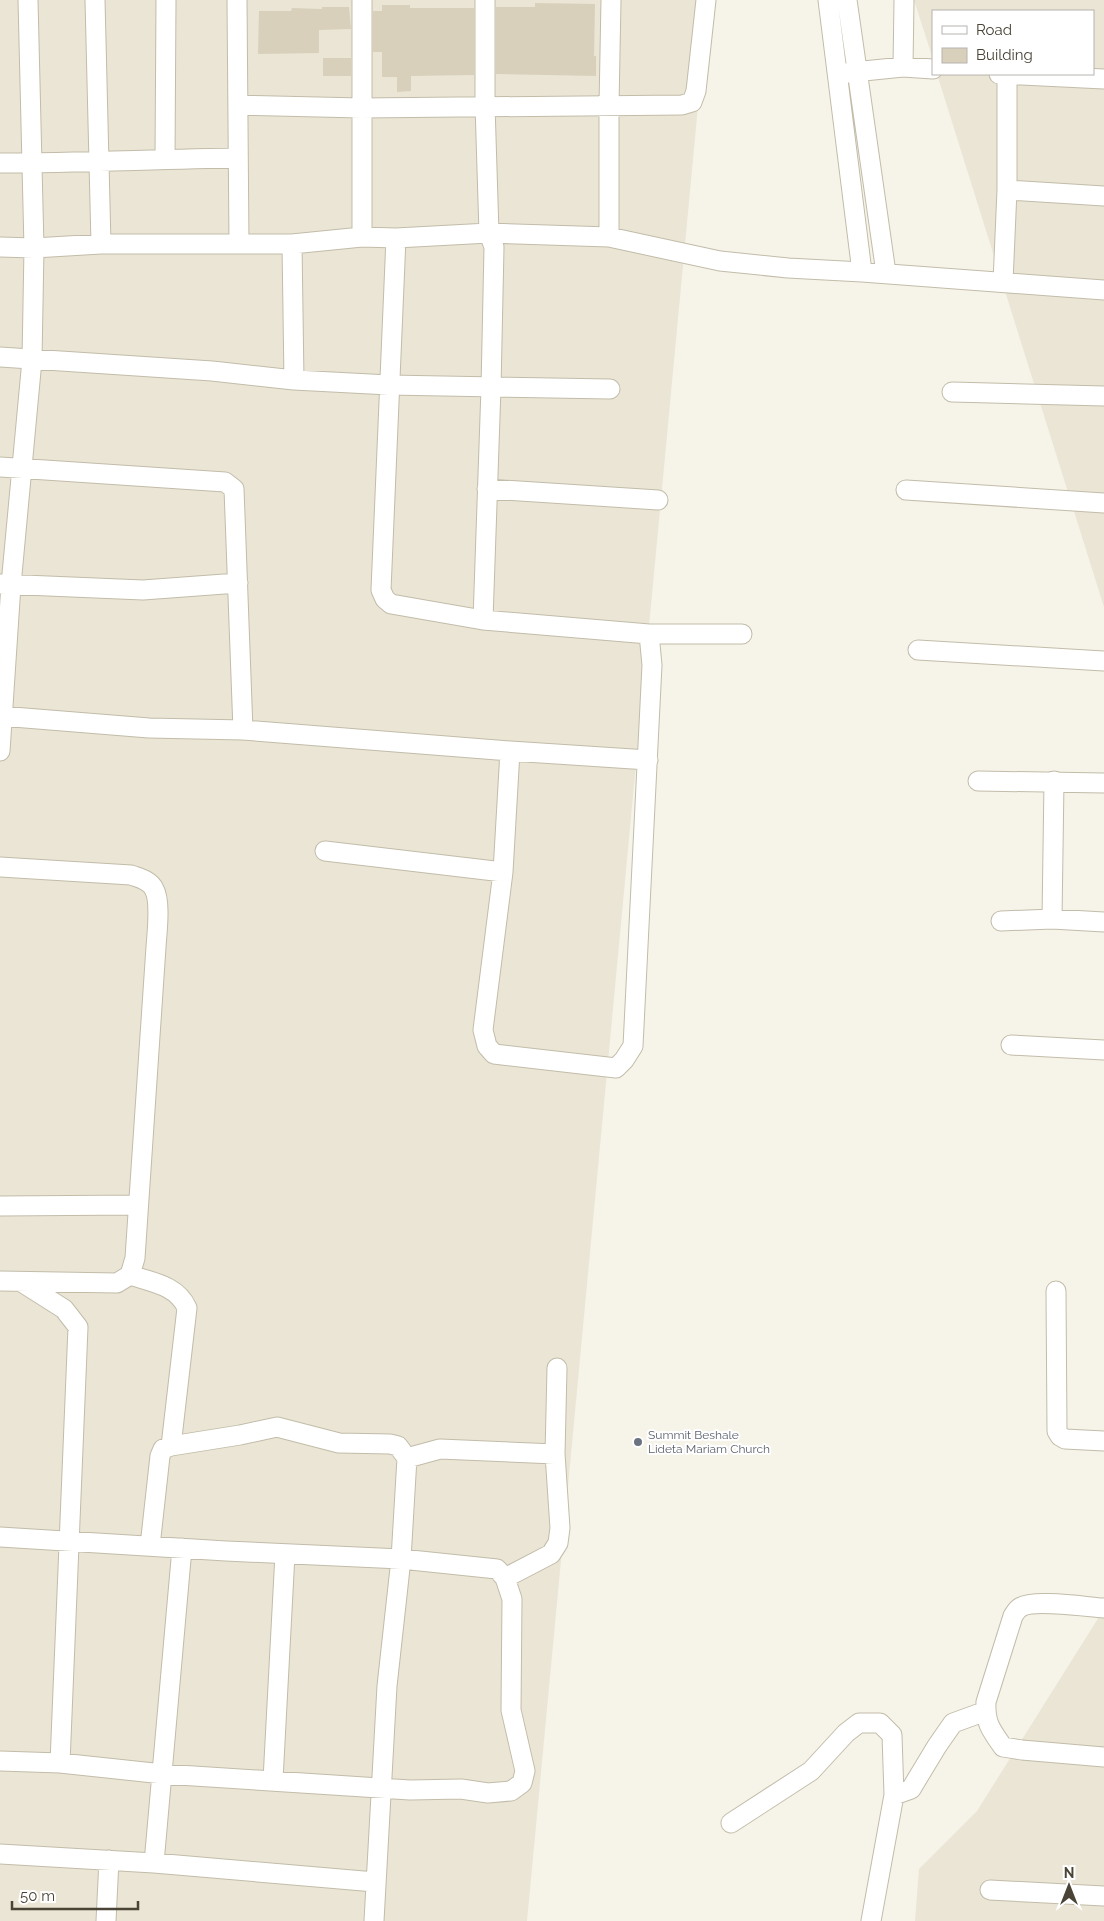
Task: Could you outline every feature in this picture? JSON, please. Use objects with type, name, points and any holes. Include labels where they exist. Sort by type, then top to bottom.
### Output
[{"type":"street","points":[[0,751],[6,584],[21,469],[32,360],[34,248],[28,0]]},
{"type":"street","points":[[95,0],[101,244]]},
{"type":"street","points":[[165,159],[166,0]]},
{"type":"street","points":[[237,0],[240,244]]},
{"type":"street","points":[[362,0],[362,237]]},
{"type":"street","points":[[483,620],[494,247],[489,233],[485,106],[485,0]]},
{"type":"street","points":[[609,237],[611,0]]},
{"type":"street","points":[[238,105],[361,108],[682,105],[692,102],[696,91],[706,0]]},
{"type":"street","points":[[828,0],[847,73],[886,273]]},
{"type":"street","points":[[847,0],[847,73],[862,272]]},
{"type":"street","points":[[903,66],[904,0]]},
{"type":"street","points":[[847,73],[903,66],[932,69]]},
{"type":"street","points":[[1003,282],[1008,190],[1007,75]]},
{"type":"street","points":[[1026,75],[1104,79]]},
{"type":"street","points":[[0,163],[99,163],[165,159],[238,158]]},
{"type":"street","points":[[1008,190],[1104,196]]},
{"type":"street","points":[[0,247],[34,248],[101,244],[292,244],[362,237],[396,238],[489,233],[609,237],[720,261],[788,268],[886,273],[1104,290]]},
{"type":"street","points":[[396,238],[381,590],[385,599],[391,604],[483,620],[649,634],[742,634]]},
{"type":"street","points":[[292,244],[294,380]]},
{"type":"street","points":[[0,357],[212,371],[294,380],[389,385],[610,389]]},
{"type":"street","points":[[952,392],[1104,396]]},
{"type":"street","points":[[0,467],[225,482],[234,489],[243,730]]},
{"type":"street","points":[[487,488],[658,500]]},
{"type":"street","points":[[906,490],[1104,503]]},
{"type":"street","points":[[6,584],[143,590],[238,583]]},
{"type":"street","points":[[510,752],[503,872],[483,1030],[487,1046],[494,1054],[616,1068],[633,1046],[652,665],[649,634]]},
{"type":"street","points":[[918,650],[1104,661]]},
{"type":"street","points":[[1,716],[149,728],[243,730],[510,752],[648,760]]},
{"type":"street","points":[[978,781],[1104,783]]},
{"type":"street","points":[[1052,920],[1054,781]]},
{"type":"street","points":[[325,852],[503,872]]},
{"type":"street","points":[[0,868],[131,875],[144,880],[154,887],[157,897],[156,947],[135,1258],[130,1275],[117,1283],[0,1281]]},
{"type":"street","points":[[1001,921],[1104,922]]},
{"type":"street","points":[[1011,1045],[1104,1050]]},
{"type":"street","points":[[0,1206],[138,1205]]},
{"type":"street","points":[[130,1275],[172,1289],[182,1298],[187,1308],[171,1446]]},
{"type":"street","points":[[22,1282],[64,1309],[78,1327],[60,1764]]},
{"type":"street","points":[[1056,1291],[1057,1430],[1060,1436],[1065,1439],[1104,1441]]},
{"type":"street","points":[[505,1578],[551,1554],[558,1543],[560,1528],[555,1454],[557,1368]]},
{"type":"street","points":[[150,1546],[160,1456],[163,1449],[171,1446],[277,1427],[339,1443],[390,1444],[398,1446],[407,1458],[401,1559],[387,1686],[374,1921]]},
{"type":"street","points":[[407,1458],[440,1449],[555,1454]]},
{"type":"street","points":[[0,1537],[401,1559],[497,1569],[505,1578],[512,1598],[511,1710],[525,1771],[522,1783],[511,1791],[488,1793],[461,1789],[410,1790],[163,1774],[60,1764],[0,1761]]},
{"type":"street","points":[[154,1863],[182,1548]]},
{"type":"street","points":[[273,1780],[285,1554]]},
{"type":"street","points":[[1104,1608],[1045,1604],[1029,1604],[1019,1608],[1013,1616],[986,1702],[987,1723],[1003,1747],[1104,1757]]},
{"type":"street","points":[[894,1795],[911,1789],[936,1746],[954,1723],[986,1711]]},
{"type":"street","points":[[731,1823],[811,1771],[846,1733],[859,1723],[880,1723],[892,1735],[894,1795],[871,1921]]},
{"type":"street","points":[[0,1854],[154,1863],[375,1882]]},
{"type":"street","points":[[106,1921],[109,1860]]},
{"type":"street","points":[[990,1890],[1104,1896]]},
{"type":"shaded area","points":[[0,0],[708,0],[527,1921],[0,1921]]},
{"type":"shaded area","points":[[914,0],[1104,0],[1104,607],[937,75],[1094,75],[1094,10],[932,10],[932,56]]},
{"type":"shaded area","points":[[1104,1609],[1104,1921],[915,1921],[919,1869],[977,1811]]},
{"type":"building","points":[[535,3],[595,4],[594,56],[596,56],[596,76],[496,74],[496,7],[535,7]]},
{"type":"building","points":[[382,5],[410,5],[410,8],[474,8],[474,75],[411,76],[411,91],[397,92],[397,77],[382,77],[382,52],[373,52],[373,11],[382,11]]},
{"type":"building","points":[[322,7],[349,7],[351,29],[319,30],[319,53],[258,54],[259,11],[291,11],[292,8],[322,9]]},
{"type":"building","points":[[323,58],[351,58],[351,76],[323,76]]},
{"type":"place","name":"Summit Beshale Lideta Mariam Church","points":[[638,1442]]}]
